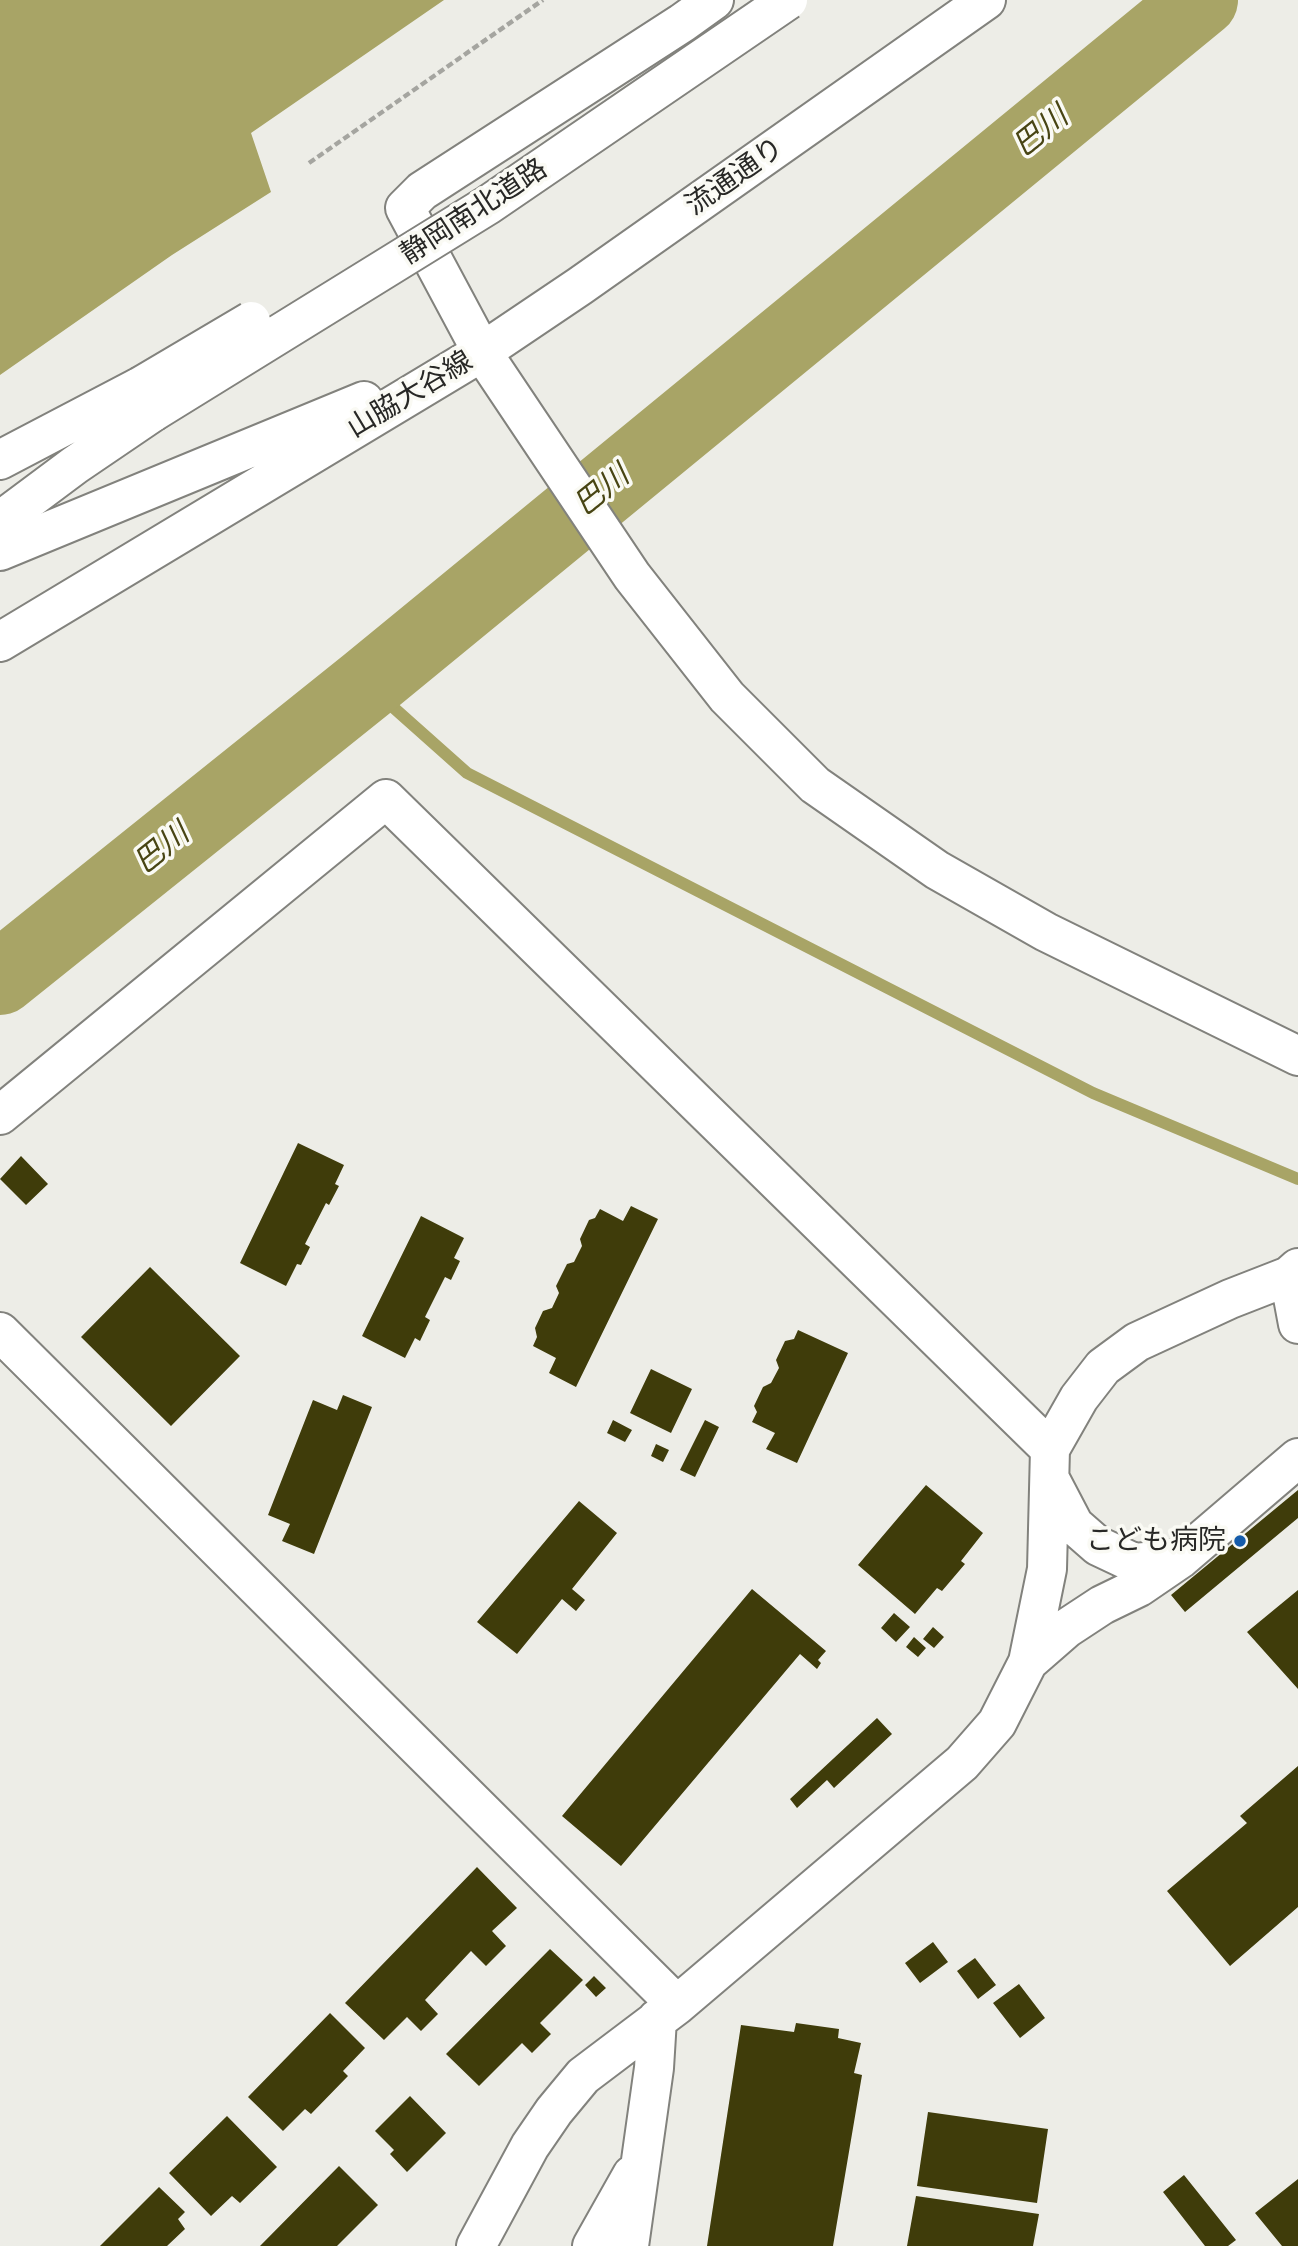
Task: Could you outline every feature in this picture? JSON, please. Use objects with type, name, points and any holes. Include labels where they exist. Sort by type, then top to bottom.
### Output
[{"type":"main road","points":[[714,0],[422,191],[405,208],[482,352],[632,576],[727,697],[815,785],[936,870],[1046,932],[1298,1056]]},
{"type":"main road","name":"静岡南北道路","points":[[147,399],[458,198],[751,0]]},
{"type":"main road","name":"静岡南北道路","points":[[147,399],[488,205],[788,0]]},
{"type":"main road","name":"流通通り","points":[[482,352],[986,0]]},
{"type":"main road","name":"山脇大谷線","points":[[0,551],[482,352]]},
{"type":"main road","name":"山脇大谷線","points":[[0,642],[482,352]]},
{"type":"main road","points":[[0,460],[147,399]]},
{"type":"main road","points":[[0,521],[75,465],[147,399]]},
{"type":"main road","points":[[0,1115],[386,799],[1051,1465],[1074,1525],[1098,1546],[1134,1563],[1180,1559]]},
{"type":"main road","points":[[476,2246],[530,2146],[583,2076],[667,2012],[962,1763],[997,1723],[1027,1662],[1048,1569],[1046,1545],[1051,1465],[1079,1398],[1103,1367],[1137,1342],[1294,1272],[1298,1324]]},
{"type":"main road","points":[[0,1332],[667,2012]]},
{"type":"main road","points":[[1027,1662],[1067,1628],[1102,1605],[1139,1587],[1180,1559],[1298,1458]]},
{"type":"main road","points":[[629,2246],[654,2068],[667,2012]]},
{"type":"main road","points":[[592,2246],[643,2155]]},
{"type":"path","points":[[309,163],[543,0]]},
{"type":"shaded area","points":[[0,0],[444,0],[251,133],[271,192],[172,255],[0,375]]},
{"type":"building","points":[[298,1143],[344,1165],[335,1184],[339,1186],[329,1205],[326,1203],[305,1244],[310,1247],[301,1265],[297,1264],[286,1286],[240,1263]]},
{"type":"building","points":[[21,1156],[48,1184],[26,1205],[0,1179]]},
{"type":"building","points":[[631,1206],[658,1219],[576,1387],[549,1373],[556,1358],[533,1346],[537,1337],[535,1328],[543,1311],[552,1308],[559,1293],[556,1286],[567,1264],[574,1262],[582,1246],[580,1239],[589,1220],[595,1218],[600,1209],[623,1221]]},
{"type":"building","points":[[421,1216],[464,1238],[454,1258],[460,1261],[451,1280],[445,1277],[425,1317],[430,1320],[420,1341],[415,1338],[405,1358],[362,1336]]},
{"type":"building","points":[[150,1267],[240,1356],[171,1426],[81,1337]]},
{"type":"building","points":[[798,1330],[848,1353],[797,1463],[766,1449],[775,1433],[752,1422],[757,1412],[754,1406],[763,1387],[771,1383],[779,1368],[776,1360],[785,1341],[794,1339]]},
{"type":"building","points":[[651,1369],[692,1389],[671,1433],[630,1413]]},
{"type":"building","points":[[343,1395],[372,1407],[314,1554],[282,1541],[290,1524],[268,1515],[313,1400],[337,1410]]},
{"type":"building","points":[[613,1420],[632,1430],[625,1442],[607,1433]]},
{"type":"building","points":[[705,1420],[719,1427],[695,1477],[680,1470]]},
{"type":"building","points":[[656,1444],[669,1450],[663,1462],[651,1456]]},
{"type":"building","points":[[926,1485],[983,1533],[961,1561],[965,1564],[942,1591],[937,1588],[915,1614],[858,1565]]},
{"type":"building","points":[[1298,1490],[1298,1518],[1185,1612],[1171,1595]]},
{"type":"building","points":[[579,1501],[617,1533],[572,1589],[585,1600],[576,1611],[562,1599],[517,1654],[477,1622]]},
{"type":"building","points":[[752,1589],[826,1651],[818,1660],[821,1663],[817,1669],[800,1654],[621,1866],[562,1816]]},
{"type":"building","points":[[1298,1590],[1298,1689],[1247,1632]]},
{"type":"building","points":[[894,1613],[910,1627],[896,1642],[881,1628]]},
{"type":"building","points":[[933,1627],[944,1637],[934,1648],[923,1639]]},
{"type":"building","points":[[914,1637],[926,1648],[918,1657],[906,1647]]},
{"type":"building","points":[[877,1718],[892,1734],[834,1788],[827,1780],[797,1808],[790,1799]]},
{"type":"building","points":[[1298,1766],[1298,1907],[1230,1966],[1167,1891],[1247,1823],[1240,1816]]},
{"type":"building","points":[[477,1867],[517,1908],[492,1931],[506,1946],[486,1966],[471,1951],[425,2000],[438,2014],[421,2031],[407,2017],[384,2040],[345,2003]]},
{"type":"building","points":[[933,1942],[948,1962],[920,1983],[905,1963]]},
{"type":"building","points":[[550,1949],[583,1980],[540,2023],[551,2034],[532,2053],[522,2043],[479,2086],[446,2054]]},
{"type":"building","points":[[975,1958],[996,1985],[978,1999],[957,1971]]},
{"type":"building","points":[[594,1976],[606,1988],[596,1997],[585,1985]]},
{"type":"building","points":[[1019,1984],[1045,2018],[1020,2038],[993,2003]]},
{"type":"building","points":[[330,2013],[365,2048],[343,2071],[348,2076],[311,2114],[305,2109],[283,2131],[248,2097]]},
{"type":"building","points":[[796,2023],[839,2029],[838,2038],[861,2043],[854,2073],[862,2075],[833,2246],[707,2246],[741,2025],[794,2032]]},
{"type":"building","points":[[410,2096],[446,2133],[407,2172],[390,2154],[394,2150],[375,2131]]},
{"type":"building","points":[[928,2112],[1048,2129],[1037,2203],[917,2186]]},
{"type":"building","points":[[227,2116],[277,2167],[240,2203],[232,2196],[211,2216],[169,2173]]},
{"type":"building","points":[[339,2166],[378,2205],[337,2246],[260,2246]]},
{"type":"building","points":[[1184,2175],[1236,2240],[1228,2246],[1205,2246],[1163,2192]]},
{"type":"building","points":[[1298,2179],[1298,2246],[1282,2246],[1255,2213]]},
{"type":"building","points":[[159,2187],[185,2212],[178,2219],[185,2229],[167,2246],[100,2246]]},
{"type":"building","points":[[916,2196],[1039,2214],[1033,2246],[907,2246]]},
{"type":"waterway","name":"巴川","points":[[0,978],[367,684],[1201,0]]},
{"type":"waterway","points":[[367,684],[467,773],[1093,1093],[1298,1179]]},
{"type":"place","name":"こども病院","points":[[1240,1541]]}]
